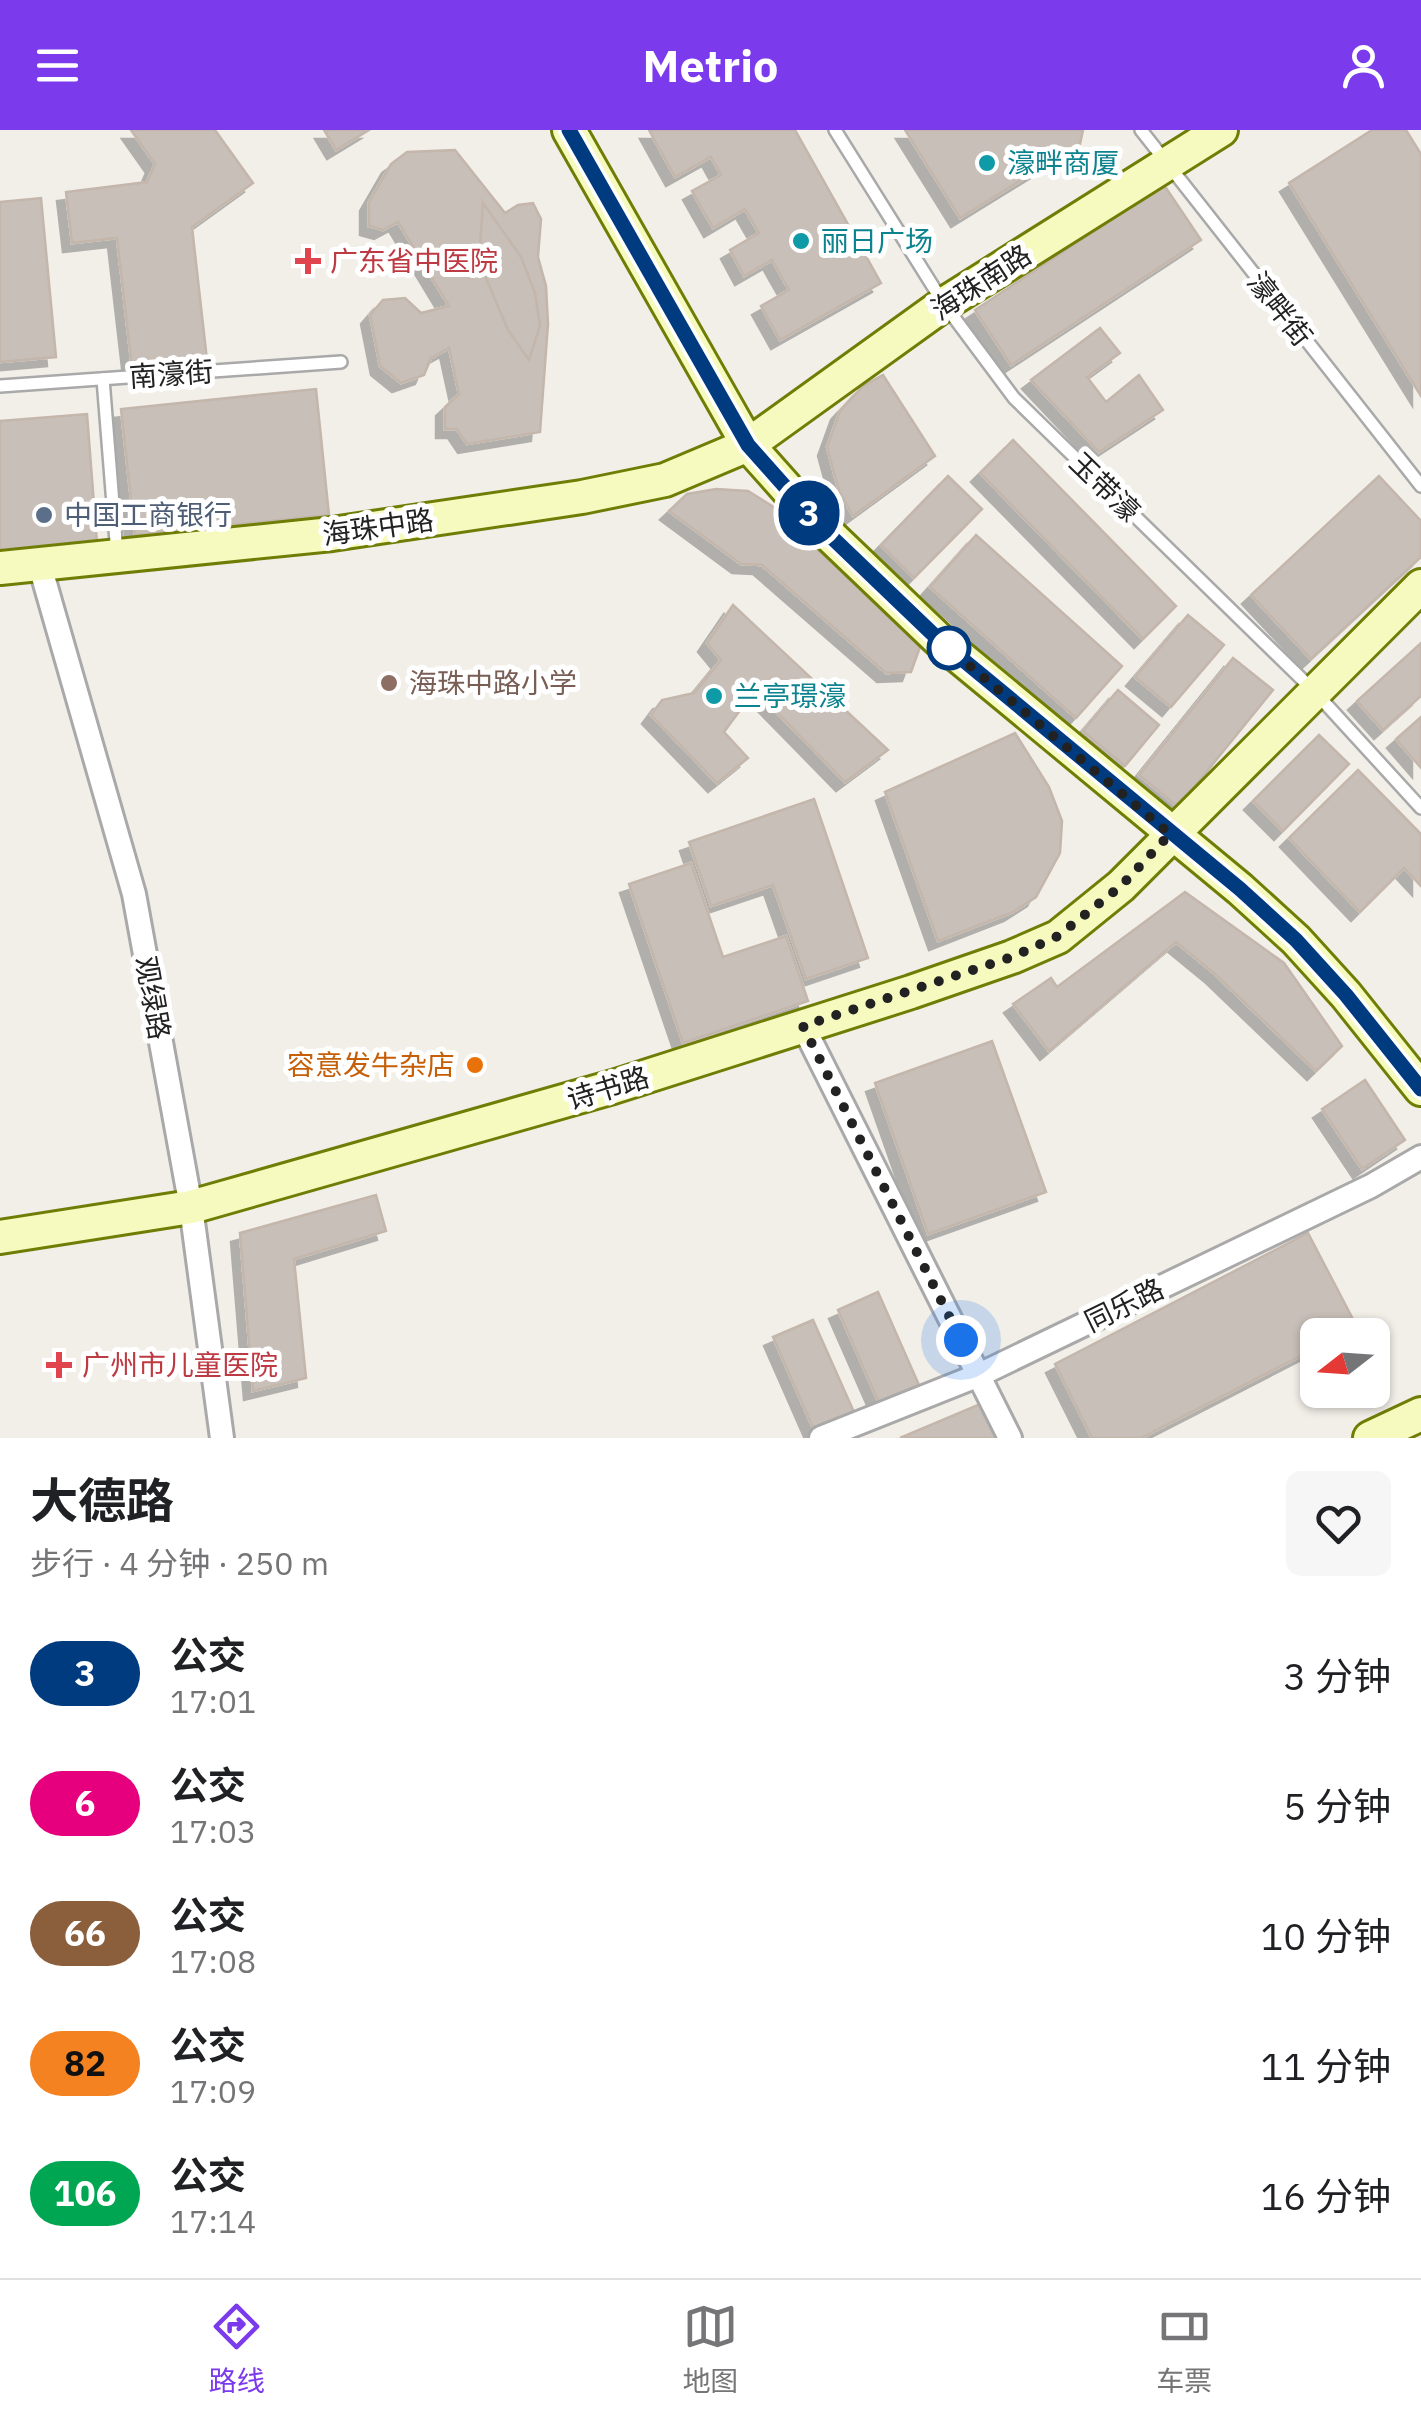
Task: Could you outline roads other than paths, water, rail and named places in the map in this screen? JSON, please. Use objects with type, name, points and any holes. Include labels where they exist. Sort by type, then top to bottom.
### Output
[{"type":"street","points":[[570,130],[748,445],[820,526],[939,640],[1240,889],[1296,940],[1421,1089]]},
{"type":"street","name":"海珠南路","points":[[748,445],[944,304],[1222,130]]},
{"type":"street","name":"海珠中路","points":[[0,568],[332,534],[582,497],[665,480],[748,445]]},
{"type":"street","name":"观绿路","points":[[40,566],[134,894],[192,1207],[222,1438]]},
{"type":"street","name":"诗书路","points":[[0,1238],[192,1207],[613,1087],[1012,957],[1058,936],[1121,886],[1421,586]]},
{"type":"street","points":[[803,1026],[1010,1438]]},
{"type":"street","name":"同乐路","points":[[821,1438],[979,1375],[1371,1186],[1421,1157]]},
{"type":"street","points":[[1370,1438],[1421,1414]]},
{"type":"lane","name":"玉带濠","points":[[835,130],[944,304],[1014,398],[1314,690],[1421,808]]},
{"type":"lane","name":"濠畔街","points":[[1140,130],[1421,486]]},
{"type":"lane","name":"南濠街","points":[[0,386],[341,362]]},
{"type":"lane","points":[[104,379],[117,558]]},
{"type":"place","name":"濠畔商厦","points":[[987,163]]},
{"type":"place","name":"丽日广场","points":[[801,241]]},
{"type":"place","name":"广东省中医院","points":[[308,261]]},
{"type":"place","name":"中国工商银行","points":[[44,515]]},
{"type":"place","name":"海珠中路小学","points":[[389,683]]},
{"type":"place","name":"兰亭璟濠","points":[[714,696]]},
{"type":"place","name":"容意发牛杂店","points":[[475,1065]]},
{"type":"place","name":"广州市儿童医院","points":[[59,1365]]}]
